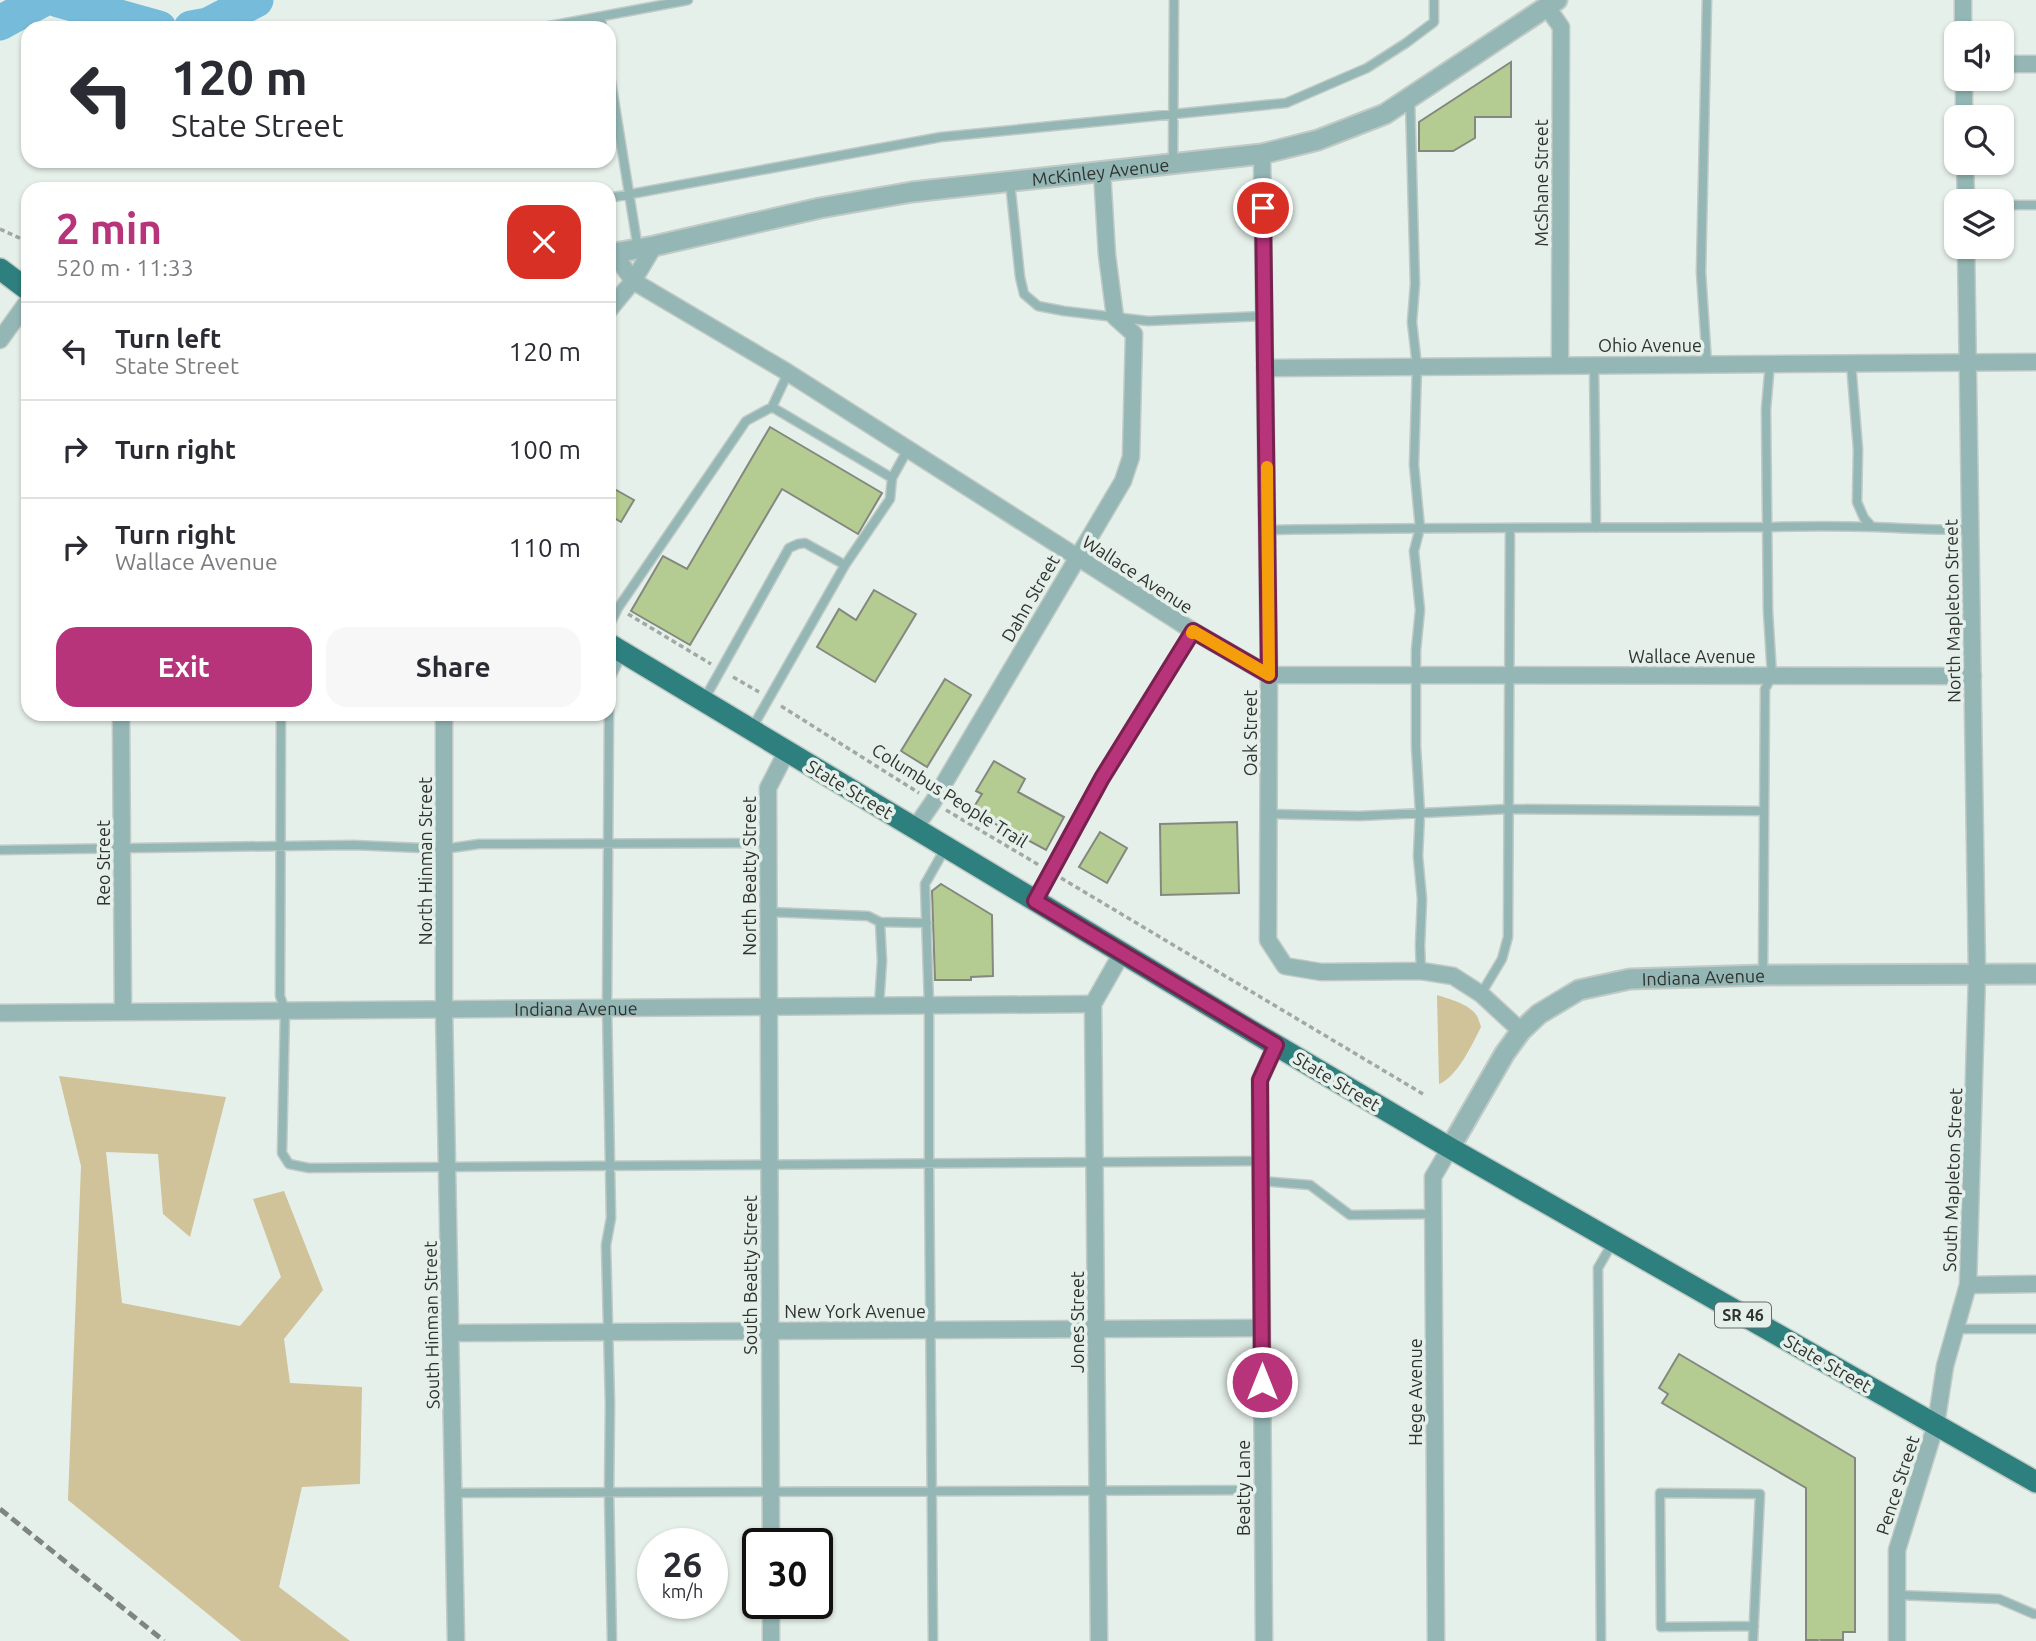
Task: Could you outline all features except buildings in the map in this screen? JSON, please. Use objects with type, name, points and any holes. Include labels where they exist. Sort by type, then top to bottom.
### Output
[{"type":"highway","points":[[0,269],[21,285]]},
{"type":"highway","name":"State Street","points":[[616,648],[1276,1045],[2036,1482]]},
{"type":"street","points":[[1963,0],[1963,21]]},
{"type":"street","name":"McKinley Avenue","points":[[616,252],[820,208],[912,192],[1262,154],[1318,140],[1385,114],[1552,3]]},
{"type":"street","name":"McShane Street","points":[[1552,3],[1561,27],[1560,365]]},
{"type":"street","points":[[2014,64],[2036,64]]},
{"type":"street","name":"Oak Street","points":[[1262,154],[1269,675],[1268,940],[1285,966],[1321,972],[1421,971],[1453,976],[1481,994],[1521,1031]]},
{"type":"street","name":"Dahn Street","points":[[915,828],[1123,481],[1131,457],[1134,334],[1115,317],[1107,255],[1102,172]]},
{"type":"street","points":[[616,302],[634,281],[646,247]]},
{"type":"street","name":"Wallace Avenue","points":[[616,258],[634,281],[788,373],[1076,558],[1269,675],[1973,676]]},
{"type":"street","name":"North Mapleton Street","points":[[1966,259],[1977,974]]},
{"type":"street","points":[[0,340],[21,311]]},
{"type":"street","name":"Ohio Avenue","points":[[1265,368],[2036,362]]},
{"type":"street","name":"Reo Street","points":[[121,721],[123,1012]]},
{"type":"street","name":"North Hinman Street","points":[[444,721],[444,1009]]},
{"type":"street","name":"North Beatty Street","points":[[768,1006],[768,788],[787,751]]},
{"type":"street","points":[[1093,1004],[1122,953]]},
{"type":"street","name":"South Mapleton Street","points":[[1936,1424],[1945,1366],[1968,1285],[1977,974]]},
{"type":"street","name":"Indiana Avenue","points":[[1450,1147],[1505,1053],[1521,1031],[1539,1014],[1579,990],[1630,979],[1763,975],[2036,974]]},
{"type":"street","name":"Indiana Avenue","points":[[0,1013],[1093,1004]]},
{"type":"street","name":"Jones Street","points":[[1093,1004],[1098,1641]]},
{"type":"street","name":"South Beatty Street","points":[[768,1006],[771,1528]]},
{"type":"street","name":"South Hinman Street","points":[[444,1009],[456,1641]]},
{"type":"street","name":"Beatty Lane","points":[[1264,1641],[1260,1080],[1276,1045]]},
{"type":"street","name":"Hege Avenue","points":[[1436,1641],[1433,1177],[1450,1147]]},
{"type":"street","points":[[1968,1285],[2036,1284]]},
{"type":"street","name":"New York Avenue","points":[[450,1333],[1261,1328]]},
{"type":"street","name":"Pence Street","points":[[1897,1641],[1896,1550],[1936,1424]]},
{"type":"street","points":[[771,1619],[771,1641]]},
{"type":"lane","points":[[578,21],[688,0]]},
{"type":"lane","points":[[1173,164],[1174,0]]},
{"type":"lane","points":[[616,197],[942,137],[1286,103],[1367,68],[1406,43],[1434,22],[1434,0]]},
{"type":"lane","points":[[1707,0],[1701,272],[1707,364]]},
{"type":"lane","points":[[601,17],[602,21]]},
{"type":"lane","points":[[1410,98],[1415,284],[1412,322],[1417,366],[1414,465],[1420,528],[1414,551],[1420,610],[1416,746],[1422,899],[1421,971]]},
{"type":"lane","points":[[616,113],[629,194],[646,247]]},
{"type":"lane","points":[[1010,182],[1020,277],[1024,294],[1038,306],[1148,321],[1264,316]]},
{"type":"lane","points":[[2014,205],[2036,205]]},
{"type":"lane","points":[[1763,975],[1765,690],[1772,676],[1768,611],[1766,410],[1770,363]]},
{"type":"lane","points":[[1851,363],[1858,449],[1857,502],[1864,518],[1872,527]]},
{"type":"lane","points":[[1594,365],[1596,528]]},
{"type":"lane","points":[[616,612],[746,421],[772,407],[788,373]]},
{"type":"lane","points":[[772,407],[892,478]]},
{"type":"lane","points":[[751,730],[845,565],[890,499],[892,478],[908,449]]},
{"type":"lane","points":[[1267,530],[1768,527],[1970,529]]},
{"type":"lane","points":[[1481,994],[1502,959],[1508,937],[1510,529]]},
{"type":"lane","points":[[703,701],[789,548],[805,543],[845,565]]},
{"type":"lane","points":[[1035,901],[1102,778],[1193,631]]},
{"type":"lane","points":[[281,721],[280,996],[285,1010],[282,1153],[289,1164],[309,1168],[447,1168],[1261,1161]]},
{"type":"lane","points":[[609,721],[607,1007],[611,1218],[606,1245],[612,1641]]},
{"type":"lane","points":[[1269,814],[1359,816],[1508,809],[1764,811]]},
{"type":"lane","points":[[0,850],[354,845],[444,849],[479,844],[768,844]]},
{"type":"lane","points":[[933,1641],[929,1005],[925,884],[946,847]]},
{"type":"lane","points":[[768,912],[868,916],[880,922],[927,923]]},
{"type":"lane","points":[[879,1005],[882,961],[880,922]]},
{"type":"lane","points":[[1261,1181],[1310,1185],[1350,1215],[1433,1214]]},
{"type":"lane","points":[[1601,1641],[1598,1268],[1613,1241]]},
{"type":"lane","points":[[1955,1329],[2036,1329]]},
{"type":"lane","points":[[453,1493],[1263,1490]]},
{"type":"lane","points":[[1754,1626],[1661,1627],[1660,1493],[1760,1494],[1754,1641]]},
{"type":"lane","points":[[1897,1595],[1999,1600],[2034,1614]]},
{"type":"path","points":[[0,229],[21,238]]},
{"type":"path","name":"Columbus People Trail","points":[[618,608],[769,698],[933,802],[1423,1094]]},
{"type":"shaded area","points":[[1437,995],[1469,1008],[1477,1016],[1481,1027],[1458,1068],[1439,1084]]},
{"type":"shaded area","points":[[59,1076],[226,1097],[190,1237],[163,1214],[158,1154],[106,1152],[122,1303],[240,1326],[281,1277],[253,1199],[284,1191],[323,1290],[284,1339],[290,1383],[362,1387],[360,1484],[302,1487],[279,1587],[350,1641],[241,1641],[68,1500],[81,1166]]},
{"type":"waterway","points":[[0,23],[42,0]]},
{"type":"waterway","points":[[58,0],[134,21]]},
{"type":"waterway","points":[[216,21],[256,0]]},
{"type":"railway","points":[[0,1509],[164,1641]]},
{"type":"slow traffic","points":[[1192,633],[1193,631],[1269,675],[1267,467]]},
{"type":"route","points":[[1262,1382],[1260,1080],[1276,1045],[1035,901],[1102,778],[1193,631],[1269,675],[1263,208]]}]
